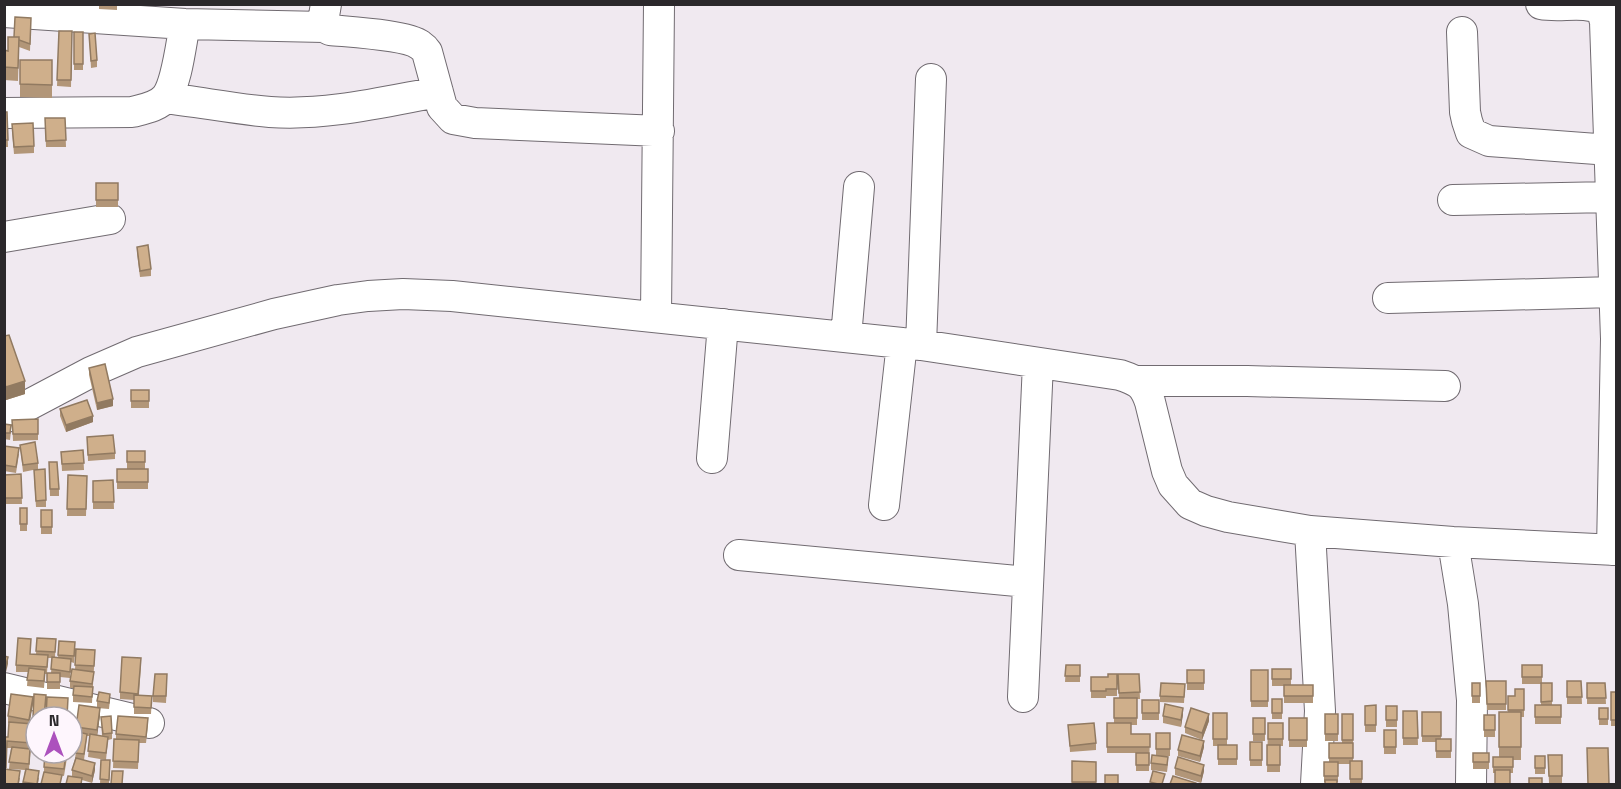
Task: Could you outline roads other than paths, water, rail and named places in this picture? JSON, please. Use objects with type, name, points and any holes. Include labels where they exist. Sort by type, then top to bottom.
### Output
[{"type":"street","points":[[656,316],[659,4]]},
{"type":"street","points":[[1138,381],[1150,402],[1167,471],[1173,485],[1190,504],[1206,511],[1310,531],[1453,542],[1614,550],[1616,339],[1604,15],[1602,10],[1589,5],[1549,6],[1541,4]]},
{"type":"street","points":[[4,12],[185,24],[325,16],[330,30],[388,37],[419,44],[427,52],[442,107],[453,119],[464,122],[545,127],[658,131]]},
{"type":"street","points":[[4,113],[132,112],[152,107],[165,98],[170,88],[185,24]]},
{"type":"street","points":[[1462,32],[1466,112],[1471,133],[1488,141],[1610,150]]},
{"type":"street","points":[[884,505],[912,344],[931,79]]},
{"type":"street","points":[[165,98],[270,112],[306,112],[438,92]]},
{"type":"street","points":[[846,337],[859,187]]},
{"type":"street","points":[[1453,200],[1611,197]]},
{"type":"street","points":[[4,237],[110,219]]},
{"type":"street","points":[[1388,298],[1614,292]]},
{"type":"street","points":[[4,418],[91,372],[137,352],[274,314],[338,300],[368,296],[425,294],[912,344],[1120,375],[1138,381],[1445,386]]},
{"type":"street","points":[[712,458],[723,324]]},
{"type":"street","points":[[1023,697],[1038,363]]},
{"type":"street","points":[[1310,531],[1320,711],[1316,784]]},
{"type":"street","points":[[1453,542],[1463,604],[1472,700],[1471,784]]},
{"type":"street","points":[[739,555],[1027,582]]},
{"type":"street","points":[[4,688],[149,723]]}]
